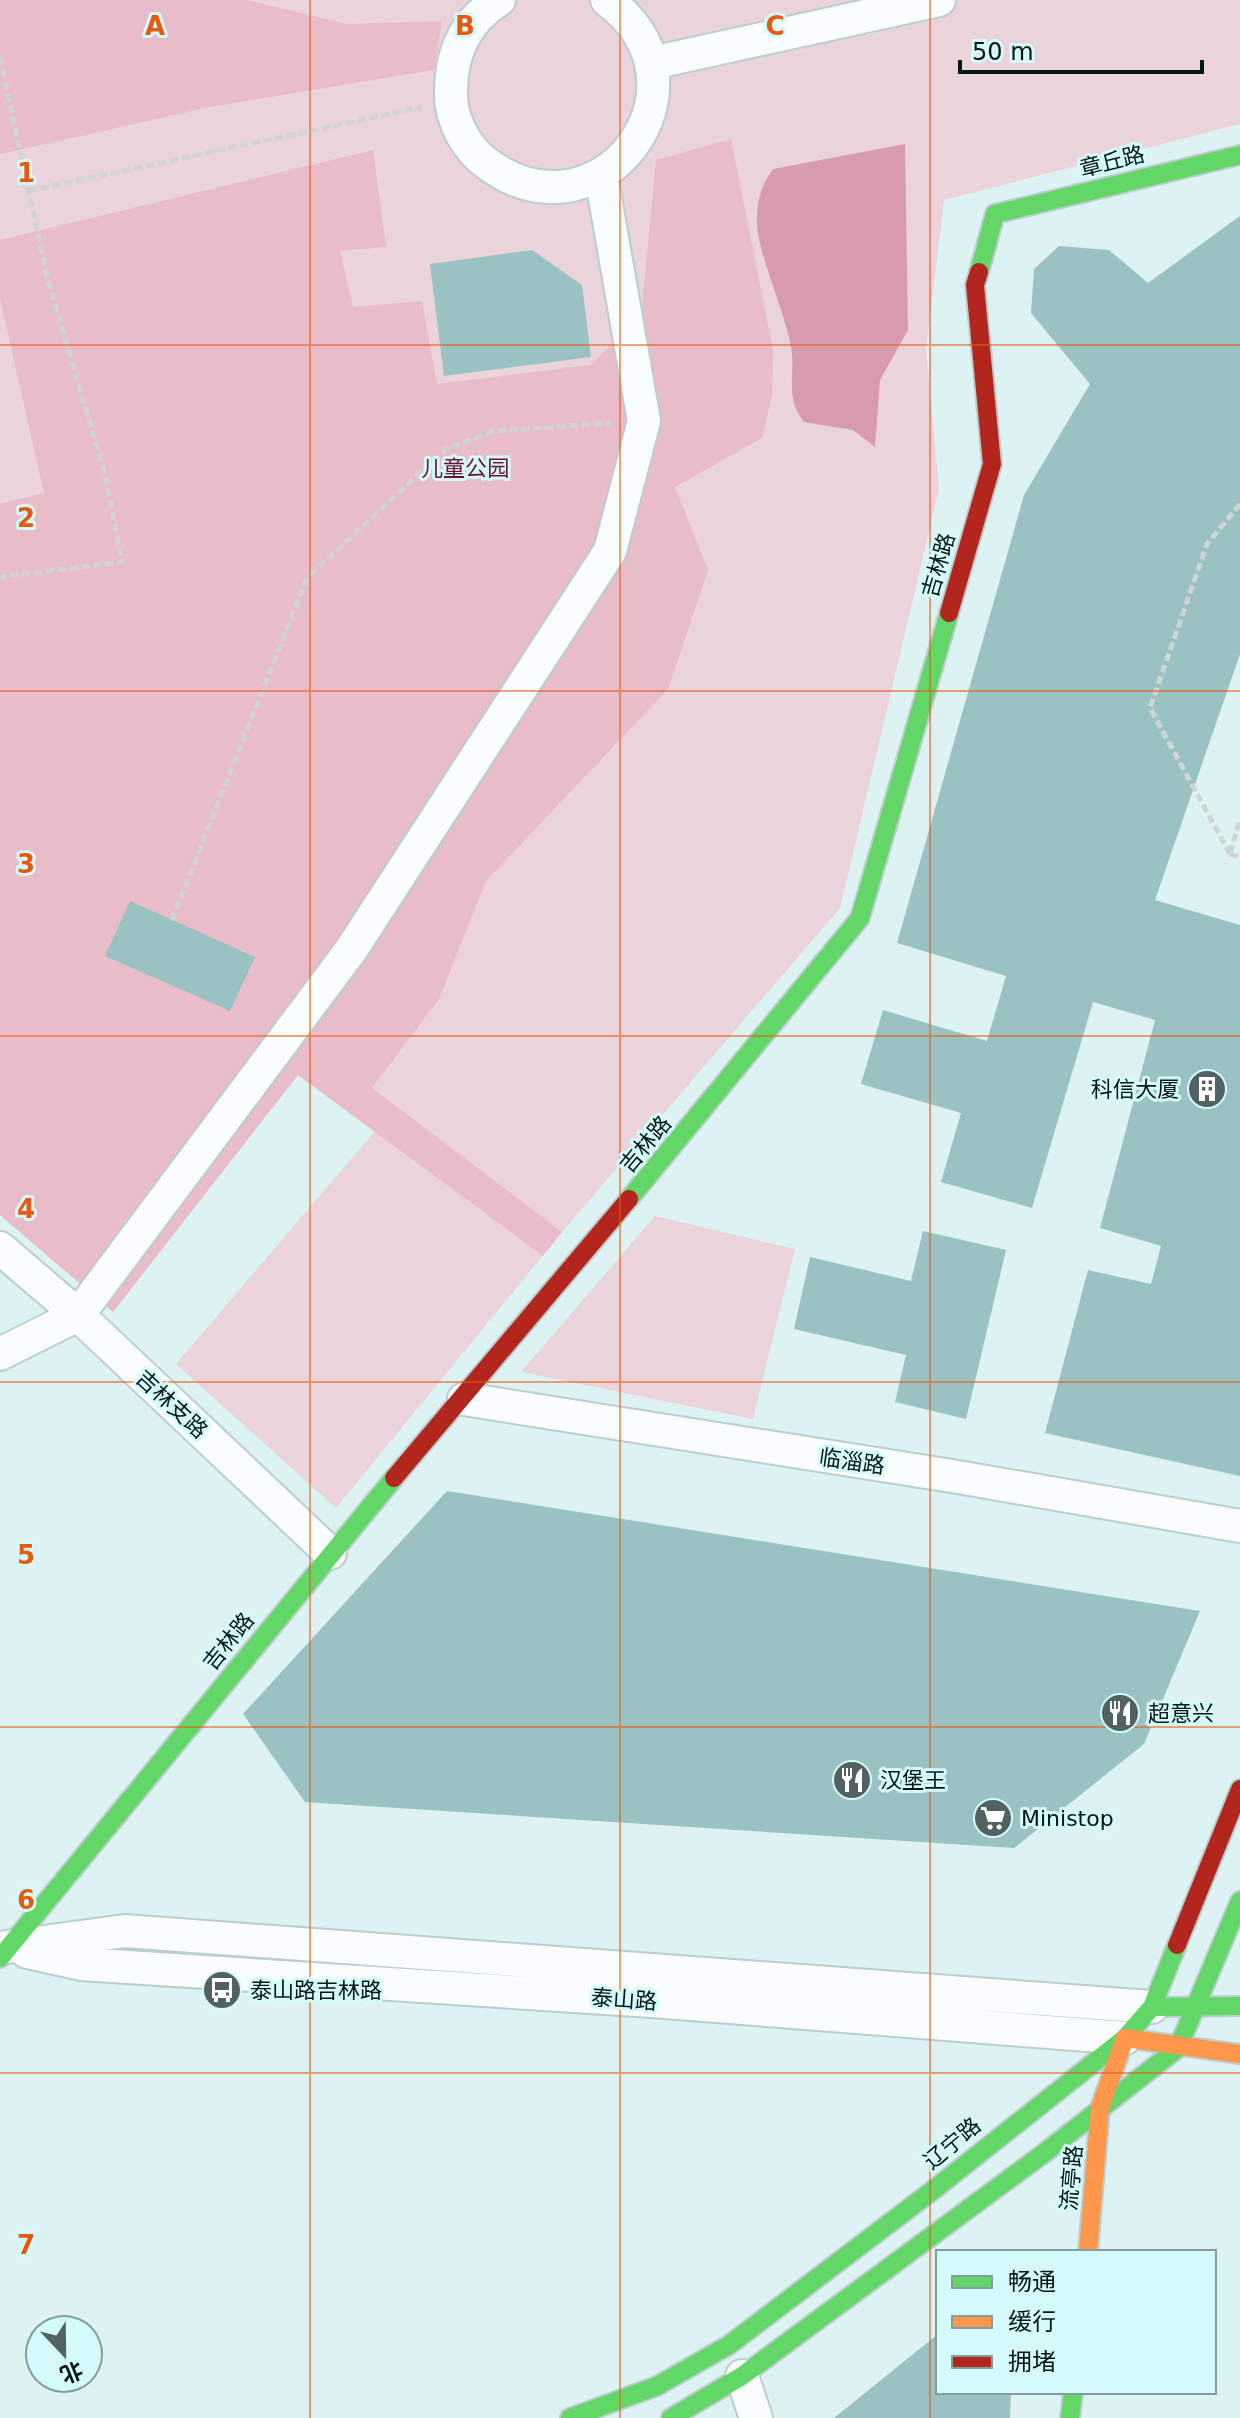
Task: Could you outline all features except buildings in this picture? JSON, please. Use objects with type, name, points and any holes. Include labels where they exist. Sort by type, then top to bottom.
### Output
[{"type":"street","points":[[499,0],[483,10],[462,36],[451,67],[450,100],[466,140],[479,158],[505,177],[537,187],[570,187],[601,175],[627,155],[645,128],[654,96],[652,63],[642,36],[624,13],[607,0]]},
{"type":"street","points":[[652,63],[939,0]]},
{"type":"street","name":"章丘路","points":[[995,214],[1240,155]]},
{"type":"street","points":[[0,1354],[78,1315],[351,950],[610,551],[644,421],[601,175]]},
{"type":"street","name":"吉林路","points":[[3,1951],[330,1553],[464,1399],[860,918],[992,464],[975,285],[995,214]]},
{"type":"street","name":"吉林支路","points":[[0,1248],[78,1315],[330,1553]]},
{"type":"street","name":"临淄路","points":[[464,1399],[958,1477],[1240,1526]]},
{"type":"street","name":"辽宁路","points":[[570,2418],[657,2386],[729,2345],[932,2191],[1125,2038],[1152,2007],[1240,1789]]},
{"type":"street","points":[[671,2418],[742,2376],[1043,2154],[1178,2048],[1240,1901]]},
{"type":"street","name":"泰山路","points":[[3,1951],[125,1931],[1152,2007],[1240,2006]]},
{"type":"street","name":"泰山路","points":[[3,1951],[81,1964],[636,2000],[1125,2038],[1178,2048],[1240,2054]]},
{"type":"street","name":"流亭路","points":[[1088,2250],[1100,2108],[1125,2038]]},
{"type":"street","points":[[742,2376],[756,2418]]},
{"type":"street","points":[[1070,2418],[1073,2394]]},
{"type":"path","points":[[0,58],[48,280],[106,478],[122,562],[0,577]]},
{"type":"path","points":[[29,191],[450,100]]},
{"type":"path","points":[[172,920],[307,578],[446,449],[494,431],[644,421]]},
{"type":"path","points":[[1240,504],[1207,544],[1150,708],[1230,854],[1240,857]]},
{"type":"path","points":[[1230,854],[1240,820]]},
{"type":"green space","name":"儿童公园","points":[[0,0],[1240,0],[1240,124],[944,200],[926,349],[939,489],[840,908],[562,1232],[336,1508],[176,1364],[375,1131],[298,1075],[113,1312],[0,1215]]},
{"type":"green space","points":[[0,0],[247,0],[347,24],[442,21],[434,70],[210,107],[0,154]]},
{"type":"green space","points":[[731,139],[773,350],[772,396],[762,438],[675,487],[708,570],[668,689],[486,881],[439,999],[372,1088],[562,1232],[543,1256],[298,1075],[113,1312],[0,1215],[0,504],[44,493],[0,299],[0,240],[373,150],[386,247],[340,251],[353,307],[422,301],[437,384],[590,365],[641,317],[656,160]]},
{"type":"green space","points":[[655,1216],[795,1249],[753,1419],[521,1372]]},
{"type":"shaded area","points":[[905,144],[908,330],[880,380],[875,447],[853,430],[804,422],[798,413],[792,394],[791,346],[761,247],[758,206],[763,187],[773,169]]},
{"type":"traffic: fast","points":[[979,272],[995,214],[1240,155]]},
{"type":"traffic: fast","points":[[629,1199],[860,918],[949,613]]},
{"type":"traffic: fast","points":[[0,1958],[394,1478]]},
{"type":"traffic: fast","points":[[671,2418],[742,2376],[1043,2154],[1178,2048],[1240,1901]]},
{"type":"traffic: fast","points":[[570,2418],[657,2386],[729,2345],[932,2191],[1125,2038],[1152,2007],[1177,1945]]},
{"type":"traffic: fast","points":[[1158,2007],[1240,2006]]},
{"type":"traffic: fast","points":[[1070,2418],[1073,2394]]},
{"type":"traffic: slow","points":[[1088,2250],[1100,2108],[1125,2038],[1240,2054]]},
{"type":"traffic: jam","points":[[949,613],[992,464],[975,285],[979,272]]},
{"type":"traffic: jam","points":[[394,1478],[629,1199]]},
{"type":"traffic: jam","points":[[1177,1945],[1240,1789]]},
{"type":"place","name":"科信大厦","points":[[1207,1089]]},
{"type":"place","name":"超意兴","points":[[1120,1713]]},
{"type":"place","name":"汉堡王","points":[[852,1780]]},
{"type":"place","name":"Ministop","points":[[993,1818]]},
{"type":"place","name":"泰山路吉林路","points":[[222,1990]]}]
